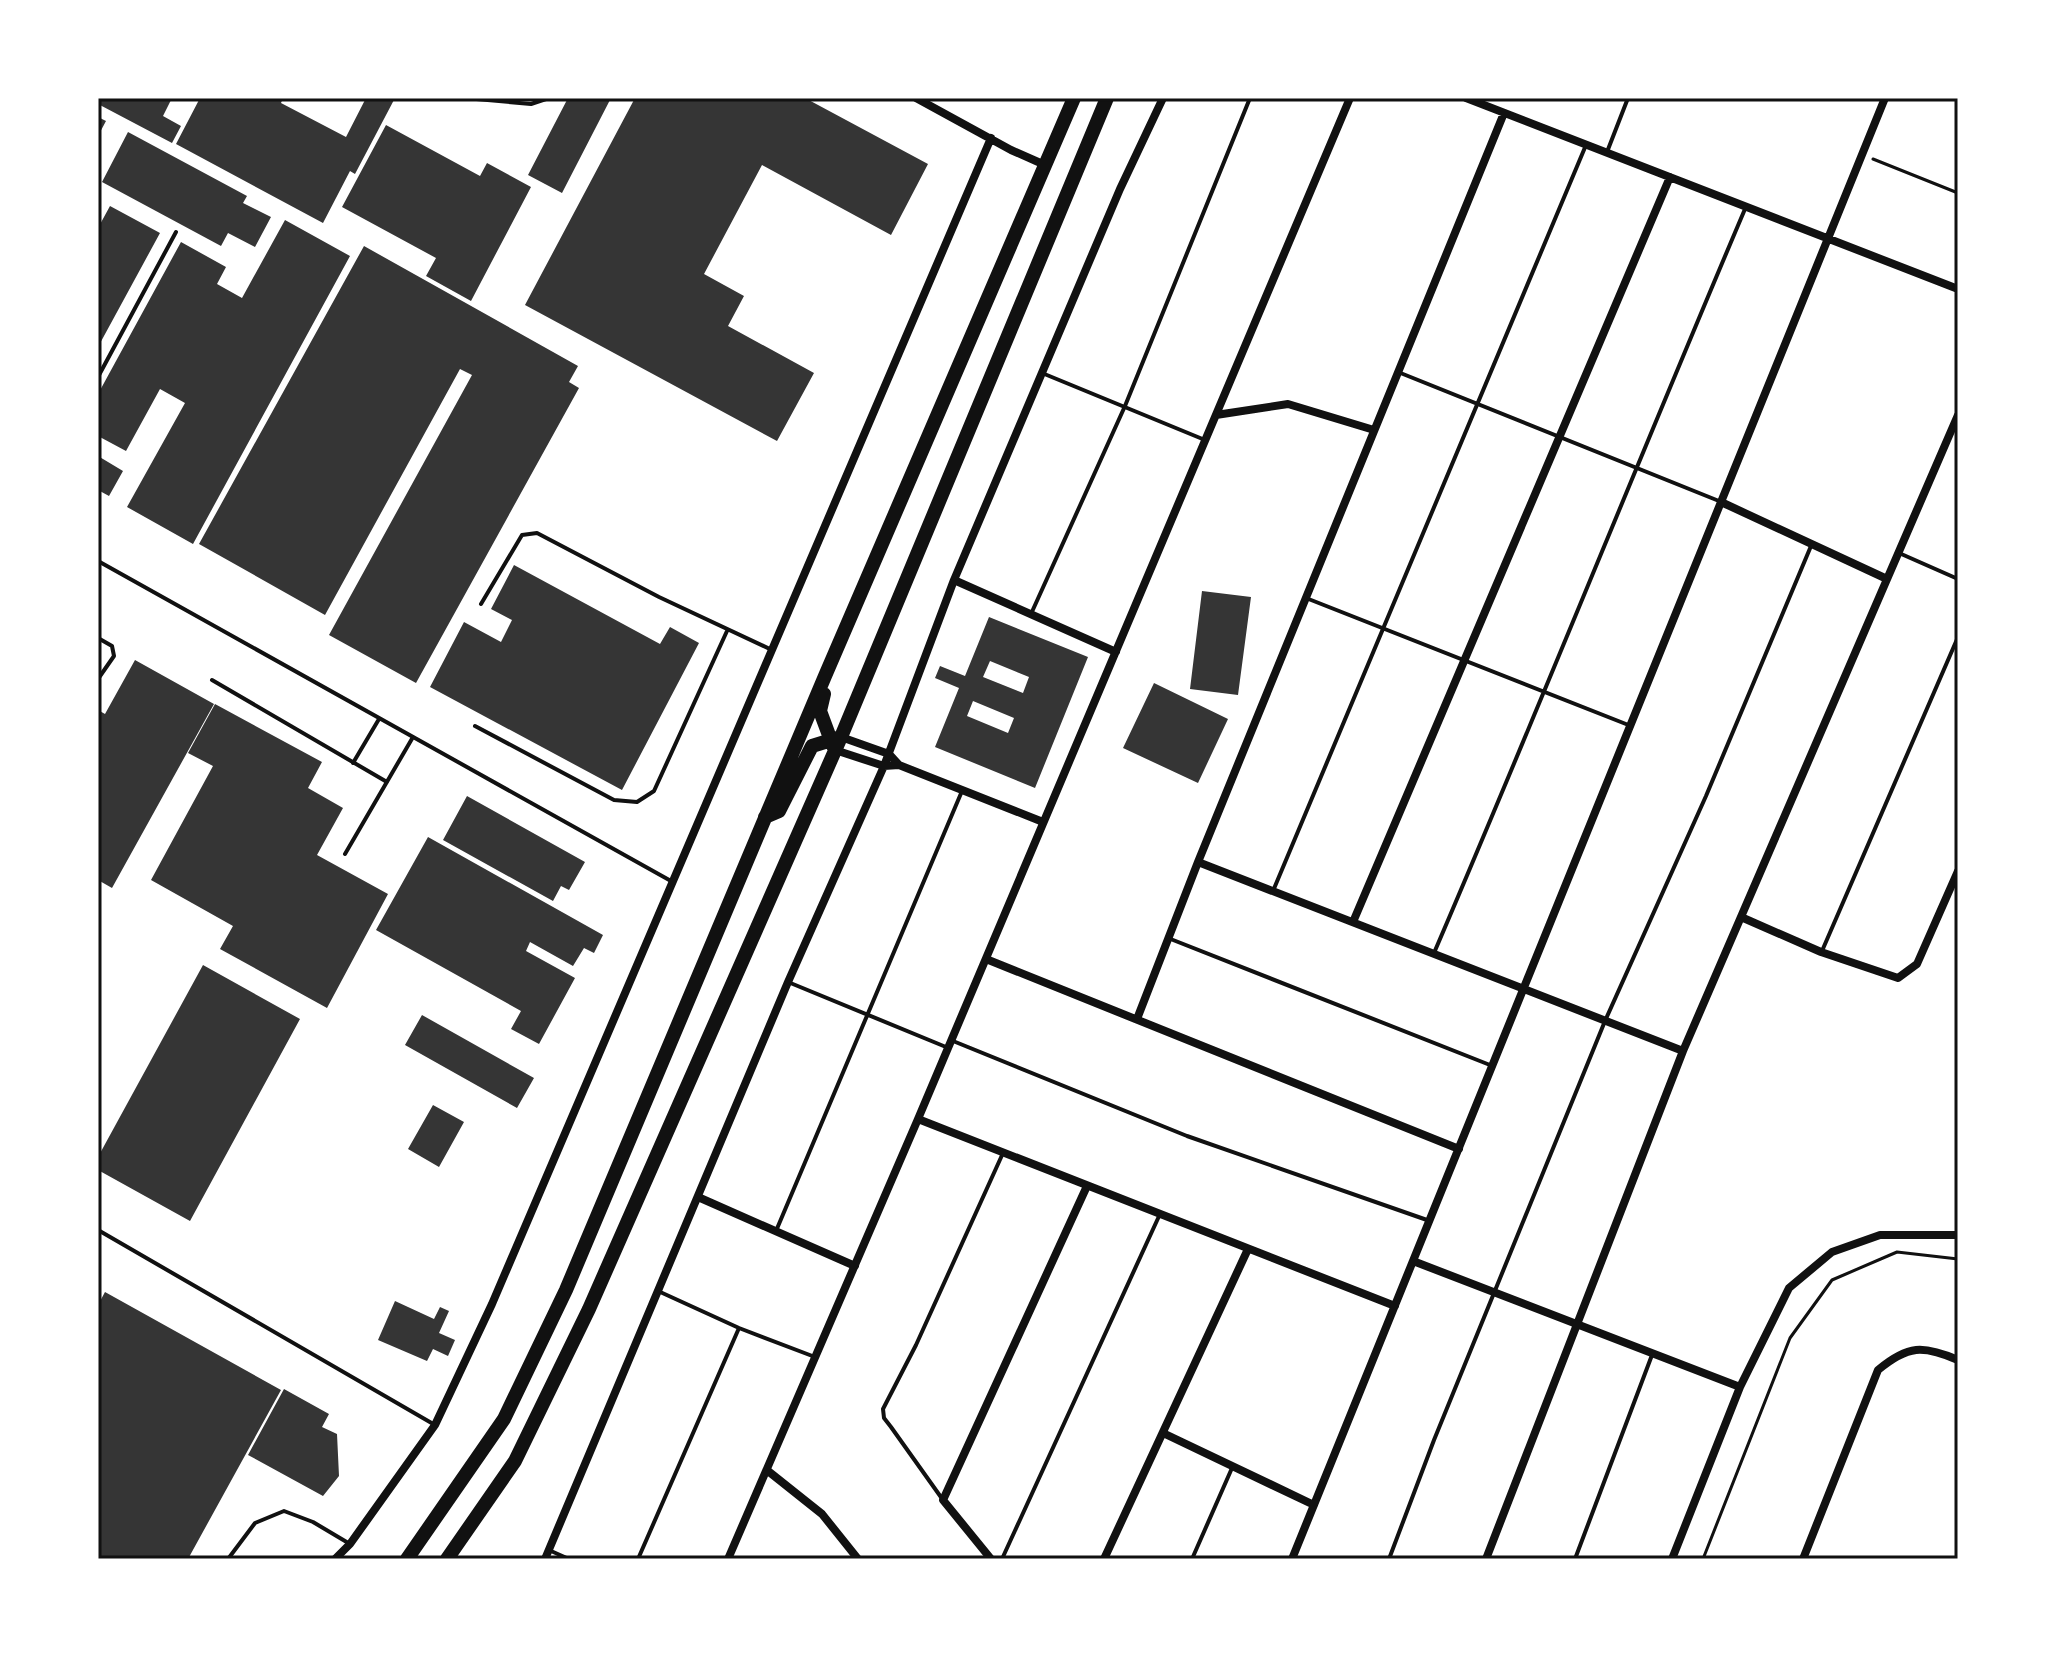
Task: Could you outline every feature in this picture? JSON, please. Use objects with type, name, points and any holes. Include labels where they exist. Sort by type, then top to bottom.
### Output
[{"type":"main road","points":[[407,1559],[504,1419],[566,1290],[825,676],[1074,98]]},
{"type":"main road","points":[[447,1559],[515,1461],[582,1323],[835,742],[1107,98]]},
{"type":"main road","points":[[825,676],[820,711],[835,742]]},
{"type":"main road","points":[[765,817],[779,811],[812,746],[835,742]]},
{"type":"street","points":[[916,98],[1045,165]]},
{"type":"street","points":[[547,1554],[788,982],[884,766],[954,580],[1120,189],[1163,98]]},
{"type":"street","points":[[728,1559],[950,1044],[1350,98]]},
{"type":"street","points":[[1466,98],[1958,289]]},
{"type":"street","points":[[1292,1559],[1885,98]]},
{"type":"street","points":[[1137,1019],[1198,862],[1504,113]]},
{"type":"street","points":[[335,1559],[350,1544],[435,1425],[498,1290],[991,138]]},
{"type":"street","points":[[1353,922],[1670,177]]},
{"type":"street","points":[[1216,415],[1288,404],[1374,430]]},
{"type":"street","points":[[1486,1559],[1683,1051],[1958,415]]},
{"type":"street","points":[[1721,502],[1887,579]]},
{"type":"street","points":[[954,580],[1116,652]]},
{"type":"street","points":[[835,742],[889,754],[899,765],[1043,822]]},
{"type":"street","points":[[835,742],[884,766],[899,765]]},
{"type":"street","points":[[1198,862],[1683,1051]]},
{"type":"street","points":[[1741,917],[1821,952],[1898,978],[1917,964],[1958,871]]},
{"type":"street","points":[[986,959],[1459,1149]]},
{"type":"street","points":[[918,1119],[1395,1306]]},
{"type":"street","points":[[991,1559],[943,1500],[1087,1186]]},
{"type":"street","points":[[698,1197],[855,1266]]},
{"type":"street","points":[[1672,1559],[1740,1387],[1789,1288],[1832,1252],[1880,1235],[1958,1235]]},
{"type":"street","points":[[1104,1559],[1248,1249]]},
{"type":"street","points":[[1413,1261],[1740,1387]]},
{"type":"street","points":[[1803,1559],[1878,1370],[1894,1357],[1919,1348],[1938,1351],[1958,1360]]},
{"type":"street","points":[[1163,1433],[1314,1505]]},
{"type":"street","points":[[768,1471],[822,1514],[858,1559]]},
{"type":"lane","points":[[465,98],[531,104],[549,98]]},
{"type":"lane","points":[[1031,614],[1125,406],[1250,98]]},
{"type":"lane","points":[[1606,153],[1628,98]]},
{"type":"lane","points":[[1273,891],[1586,145]]},
{"type":"lane","points":[[1433,954],[1546,693],[1635,468],[1746,207]]},
{"type":"lane","points":[[98,377],[176,232]]},
{"type":"lane","points":[[1398,372],[1721,502]]},
{"type":"lane","points":[[1042,373],[1205,440]]},
{"type":"lane","points":[[481,604],[522,535],[537,533],[727,631],[774,651]]},
{"type":"lane","points":[[1389,1559],[1605,1021],[1706,796],[1812,544]]},
{"type":"lane","points":[[1899,553],[1958,579]]},
{"type":"lane","points":[[98,561],[673,883]]},
{"type":"lane","points":[[1306,598],[1631,726]]},
{"type":"lane","points":[[475,726],[614,800],[637,802],[654,791],[727,631]]},
{"type":"lane","points":[[1821,952],[1958,637]]},
{"type":"lane","points":[[98,638],[112,646],[114,656],[98,679]]},
{"type":"lane","points":[[212,680],[387,782]]},
{"type":"lane","points":[[353,763],[379,719]]},
{"type":"lane","points":[[345,854],[413,737]]},
{"type":"lane","points":[[776,1231],[962,791]]},
{"type":"lane","points":[[1168,938],[1493,1066]]},
{"type":"lane","points":[[788,982],[866,1015],[950,1044],[1187,1136],[1429,1221]]},
{"type":"lane","points":[[943,1500],[884,1418],[883,1409],[916,1345],[1003,1153]]},
{"type":"lane","points":[[1002,1559],[1160,1214]]},
{"type":"lane","points":[[98,1230],[435,1425]]},
{"type":"lane","points":[[658,1291],[739,1328],[816,1358]]},
{"type":"lane","points":[[638,1559],[739,1328]]},
{"type":"lane","points":[[1575,1559],[1653,1354]]},
{"type":"lane","points":[[1192,1559],[1233,1466]]},
{"type":"lane","points":[[228,1559],[255,1523],[284,1511],[313,1522],[350,1544]]},
{"type":"lane","points":[[547,1554],[569,1559]]},
{"type":"path","points":[[1863,154],[1958,193]]},
{"type":"path","points":[[1703,1559],[1790,1338],[1832,1280],[1897,1252],[1958,1259]]},
{"type":"building","points":[[98,98],[172,98],[163,116],[181,126],[172,143],[98,104]]},
{"type":"building","points":[[200,98],[283,98],[281,103],[346,137],[366,98],[395,98],[355,174],[350,171],[323,223],[176,144]]},
{"type":"building","points":[[568,98],[611,98],[562,193],[528,175]]},
{"type":"building","points":[[635,98],[805,98],[928,164],[891,235],[762,165],[704,274],[744,296],[728,326],[814,373],[777,441],[525,305]]},
{"type":"building","points":[[98,117],[106,121],[98,136]]},
{"type":"building","points":[[386,125],[480,176],[487,163],[531,187],[471,301],[426,276],[436,258],[342,207]]},
{"type":"building","points":[[128,132],[247,196],[243,203],[271,217],[255,247],[228,233],[221,246],[102,182]]},
{"type":"building","points":[[110,206],[160,233],[98,347],[98,228]]},
{"type":"building","points":[[285,220],[350,256],[193,544],[127,507],[185,403],[160,389],[126,451],[98,436],[98,394],[181,242],[226,267],[217,284],[242,298]]},
{"type":"building","points":[[364,246],[578,366],[569,382],[579,388],[416,683],[329,635],[472,375],[460,369],[325,615],[199,544]]},
{"type":"building","points":[[98,456],[123,471],[109,496],[98,490]]},
{"type":"building","points":[[514,565],[660,644],[670,627],[699,643],[622,790],[430,687],[464,622],[501,642],[512,620],[491,609]]},
{"type":"building","points":[[1202,591],[1251,597],[1238,695],[1190,689]]},
{"type":"building","points":[[989,617],[1088,657],[1035,788],[935,747],[959,688],[935,678],[940,666],[965,676]],"holes":[[[990,661],[1029,677],[1023,693],[983,677]],[[973,701],[1014,718],[1008,733],[967,716]]]},
{"type":"building","points":[[135,660],[214,704],[112,888],[98,880],[98,710],[105,714]]},
{"type":"building","points":[[1154,683],[1228,719],[1198,783],[1123,748]]},
{"type":"building","points":[[215,704],[322,762],[308,788],[343,808],[317,855],[388,894],[327,1008],[220,949],[233,926],[151,880],[213,766],[188,753]]},
{"type":"building","points":[[467,796],[585,862],[569,890],[561,886],[553,901],[443,840]]},
{"type":"building","points":[[428,837],[603,935],[594,953],[584,948],[573,966],[530,942],[526,951],[575,978],[539,1044],[511,1029],[521,1011],[376,930]]},
{"type":"building","points":[[203,965],[300,1019],[190,1221],[98,1170],[98,1157]]},
{"type":"building","points":[[422,1015],[534,1078],[517,1108],[405,1045]]},
{"type":"building","points":[[433,1105],[464,1122],[439,1167],[408,1149]]},
{"type":"building","points":[[105,1292],[281,1390],[188,1559],[98,1559],[98,1305]]},
{"type":"building","points":[[395,1301],[434,1319],[440,1307],[449,1311],[439,1333],[455,1340],[448,1356],[433,1349],[427,1361],[378,1340]]},
{"type":"building","points":[[284,1389],[329,1414],[322,1427],[337,1434],[339,1476],[323,1496],[248,1455]]}]
